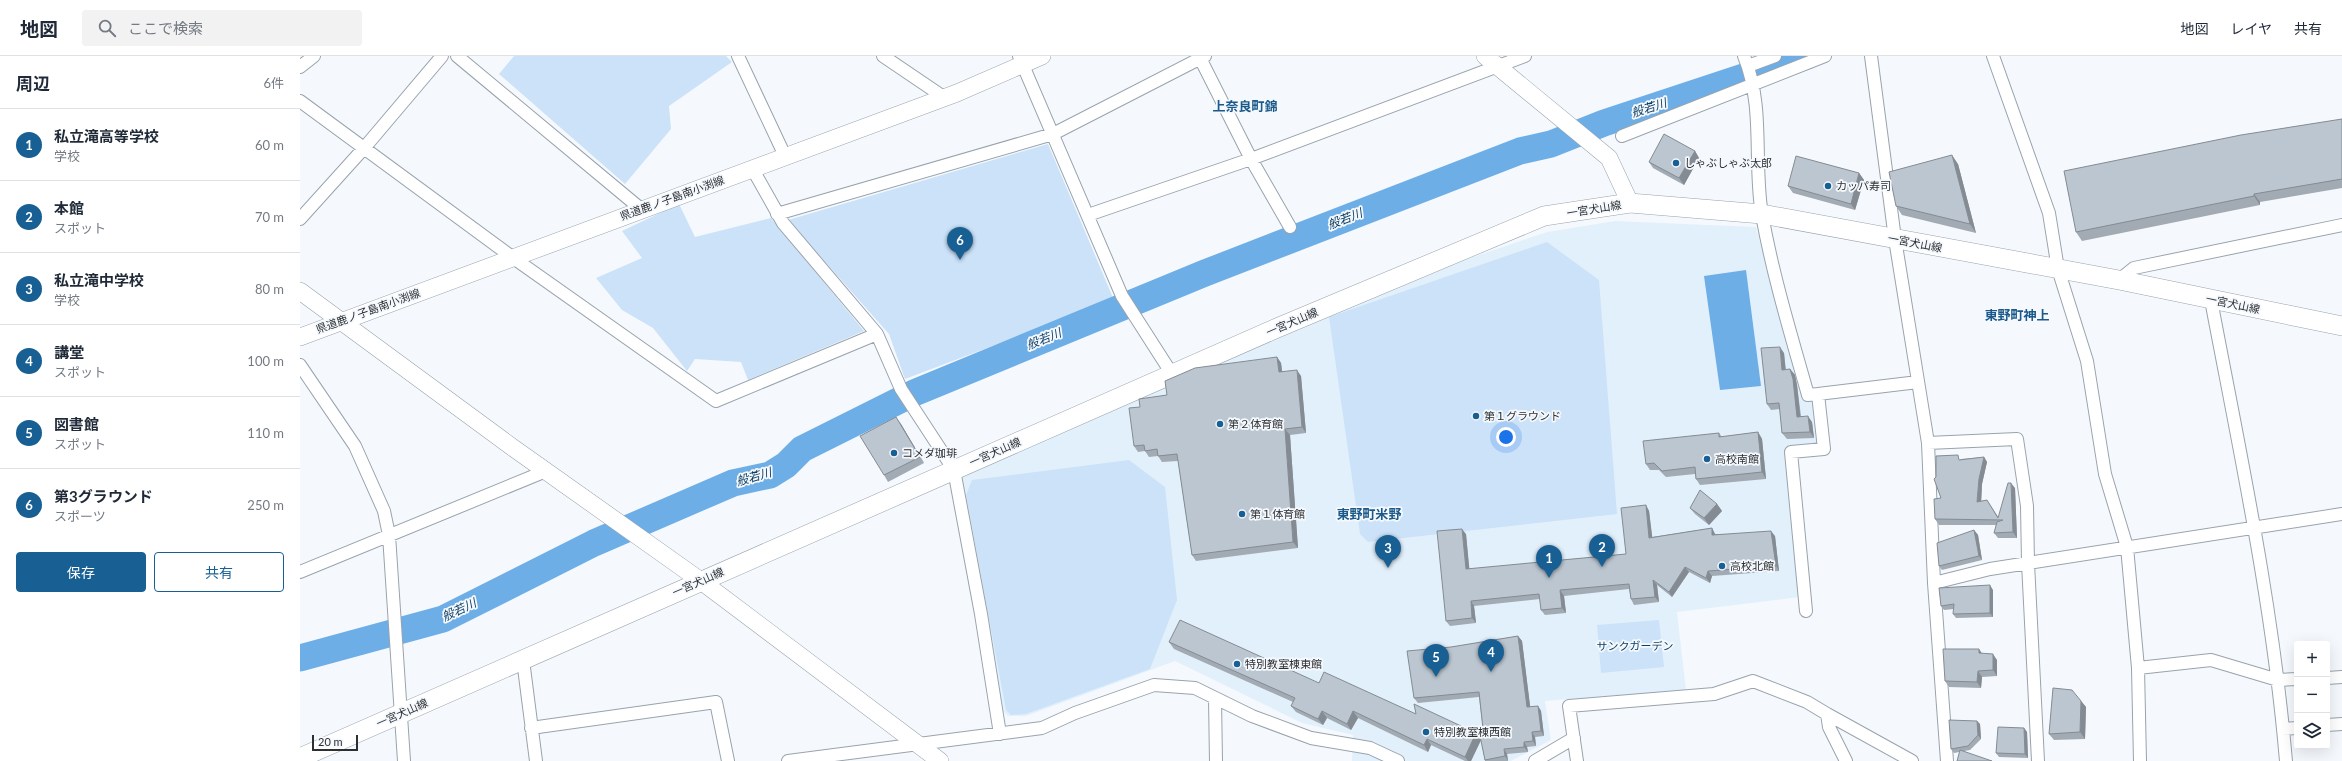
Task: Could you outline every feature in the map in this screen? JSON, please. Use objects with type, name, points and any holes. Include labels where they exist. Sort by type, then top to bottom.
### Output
[{"type":"main road","name":"一宮犬山線","points":[[300,758],[1172,374],[1544,216],[1630,203],[1762,214],[2058,270],[2119,280],[2342,326]]},
{"type":"street","points":[[300,67],[314,56]]},
{"type":"street","points":[[300,219],[365,147],[442,56]]},
{"type":"street","points":[[457,56],[641,209]]},
{"type":"street","points":[[738,56],[785,156]]},
{"type":"street","points":[[883,56],[945,98]]},
{"type":"street","name":"県道鹿ノ子島南小渕線","points":[[300,337],[641,209],[945,98],[1021,61],[1042,56]]},
{"type":"street","points":[[1088,215],[1251,159],[1491,61],[1525,56]]},
{"type":"street","points":[[1775,56],[1746,61],[1753,83],[1762,214],[1780,300],[1808,394],[1918,382]]},
{"type":"street","points":[[1622,136],[1753,83],[1825,56]]},
{"type":"street","points":[[1871,56],[1895,239],[1928,443],[1934,584],[1947,761]]},
{"type":"street","points":[[1994,56],[2049,212],[2058,270],[2087,361],[2105,474],[2127,547],[2138,668],[2140,761]]},
{"type":"street","points":[[776,214],[1053,134],[1202,57],[1251,159],[1290,227]]},
{"type":"street","points":[[1021,61],[1122,296],[1172,374]]},
{"type":"street","points":[[1491,61],[1609,158],[1630,203]]},
{"type":"street","points":[[300,101],[365,147],[512,257],[716,401],[877,334]]},
{"type":"street","points":[[752,168],[776,214],[877,334],[901,389],[954,470],[981,614],[1000,734]]},
{"type":"street","points":[[2119,280],[2134,268],[2342,225]]},
{"type":"street","points":[[300,291],[546,471],[701,581],[940,761]]},
{"type":"street","points":[[2211,300],[2255,526],[2278,680],[2286,761]]},
{"type":"street","points":[[300,365],[355,446],[384,511],[389,535],[404,761]]},
{"type":"street","points":[[1806,610],[1791,452],[1824,449],[1818,394]]},
{"type":"street","points":[[1928,443],[2017,439],[2027,506],[2028,563],[2038,761]]},
{"type":"street","points":[[300,572],[546,471]]},
{"type":"street","points":[[1934,584],[1990,569],[2255,526],[2342,514]]},
{"type":"street","points":[[523,660],[536,761]]},
{"type":"street","points":[[2138,668],[2211,660],[2278,680],[2294,680]]},
{"type":"street","points":[[2330,678],[2342,677]]},
{"type":"street","points":[[1577,761],[1569,706],[1714,694],[1753,681],[1807,702],[1912,761]]},
{"type":"street","points":[[788,761],[827,758],[916,743],[1042,728],[1075,713],[1154,684],[1195,688],[1252,716],[1311,738],[1370,748],[1398,761]]},
{"type":"street","points":[[1215,699],[1216,761]]},
{"type":"street","points":[[531,728],[716,702],[728,761]]},
{"type":"street","points":[[1827,714],[1829,727],[1846,761]]},
{"type":"street","points":[[2330,725],[2342,724]]},
{"type":"street","points":[[2283,729],[2294,728]]},
{"type":"street","points":[[1535,761],[1574,738]]},
{"type":"shaded area","points":[[1615,221],[1756,227],[1784,332],[1814,399],[1822,445],[1789,449],[1800,597],[1677,612],[1686,690],[1545,701],[1551,740],[1511,761],[1352,761],[1353,735],[1302,723],[1175,661],[1026,716],[1008,716],[1003,711],[961,487],[964,472],[1321,315],[1461,261],[1547,232]]},
{"type":"green space","points":[[514,56],[726,56],[732,62],[669,106],[671,129],[625,184],[499,74]]},
{"type":"green space","points":[[1048,144],[1114,300],[905,379],[889,334],[788,220]]},
{"type":"green space","points":[[679,204],[695,237],[771,218],[864,331],[748,380],[741,362],[695,359],[687,371],[653,328],[622,310],[596,278],[642,258],[622,231]]},
{"type":"green space","name":"第１グラウンド","points":[[1547,242],[1599,280],[1617,514],[1368,542],[1360,534],[1329,317]]},
{"type":"green space","points":[[1129,460],[1165,487],[1177,600],[1150,669],[1026,714],[1011,715],[1006,710],[966,495],[972,480]]},
{"type":"green space","name":"サンクガーデン","points":[[1659,620],[1664,667],[1601,673],[1597,625]]},
{"type":"water","points":[[1746,270],[1761,386],[1720,390],[1704,276]]},
{"type":"building","points":[[2342,119],[2342,179],[2254,194],[2254,196],[2076,232],[2064,171],[2241,135]]},
{"type":"building","name":"しゃぶしゃぶ太郎","points":[[1664,134],[1695,151],[1679,178],[1649,162]]},
{"type":"building","points":[[1952,155],[1970,224],[1896,206],[1889,172]]},
{"type":"building","name":"カッパ寿司","points":[[1796,156],[1859,173],[1851,204],[1788,186]]},
{"type":"building","points":[[1780,347],[1782,370],[1790,369],[1793,379],[1797,417],[1808,416],[1810,432],[1782,433],[1779,403],[1767,404],[1761,348]]},
{"type":"building","name":"第２体育館","points":[[1277,357],[1279,372],[1297,370],[1302,427],[1285,429],[1293,542],[1192,555],[1177,454],[1158,456],[1157,449],[1145,451],[1144,445],[1134,446],[1129,408],[1140,407],[1139,399],[1167,395],[1165,381],[1195,368]]},
{"type":"building","name":"コメダ珈琲","points":[[896,417],[920,457],[884,475],[860,436]]},
{"type":"building","name":"高校南館","points":[[1758,432],[1762,472],[1696,479],[1695,467],[1662,471],[1654,463],[1646,464],[1643,441],[1719,433],[1719,437]]},
{"type":"building","points":[[1958,455],[1959,460],[1984,457],[1979,479],[1977,502],[1987,500],[1998,518],[2008,483],[2011,483],[2013,532],[1994,533],[1997,522],[2003,520],[1935,519],[1934,499],[1941,498],[1934,479],[1936,477],[1936,456]]},
{"type":"building","points":[[1700,490],[1717,504],[1704,518],[1690,508]]},
{"type":"building","points":[[1646,505],[1649,538],[1712,528],[1712,535],[1771,531],[1776,566],[1708,571],[1706,578],[1685,567],[1669,592],[1653,580],[1655,597],[1631,599],[1629,584],[1560,590],[1562,608],[1541,610],[1539,594],[1471,601],[1472,618],[1446,621],[1437,531],[1462,529],[1466,569],[1626,554],[1621,508]]},
{"type":"building","points":[[1974,530],[1979,556],[1939,566],[1937,543]]},
{"type":"building","points":[[1990,585],[1990,613],[1953,614],[1954,604],[1941,606],[1939,588]]},
{"type":"building","points":[[1180,620],[1319,683],[1324,672],[1416,714],[1414,704],[1476,733],[1465,757],[1427,739],[1424,745],[1353,711],[1347,724],[1322,711],[1318,719],[1291,706],[1295,698],[1169,642]]},
{"type":"building","points":[[1518,636],[1527,707],[1538,706],[1541,731],[1532,732],[1533,741],[1524,742],[1524,747],[1504,749],[1505,756],[1485,760],[1480,736],[1484,738],[1479,692],[1414,698],[1407,651],[1451,647]]},
{"type":"building","points":[[1943,649],[1979,649],[1979,653],[1993,654],[1993,670],[1978,671],[1977,682],[1945,681]]},
{"type":"building","points":[[2053,688],[2072,690],[2081,701],[2080,732],[2049,734]]},
{"type":"building","points":[[1949,720],[1977,721],[1978,735],[1968,746],[1951,749]]},
{"type":"building","points":[[1998,727],[2024,728],[2025,754],[1996,753]]},
{"type":"building","points":[[1960,750],[1992,761],[1957,761]]},
{"type":"waterway","name":"般若川","points":[[300,658],[443,619],[594,543],[733,483],[770,475],[786,465],[802,449],[914,393],[1205,273],[1520,151],[1551,144],[1604,123],[1807,56]]},
{"type":"place","name":"しゃぶしゃぶ太郎","points":[[1676,163]]},
{"type":"place","name":"カッパ寿司","points":[[1828,186]]},
{"type":"place","name":"第3グラウンド","points":[[960,260]]},
{"type":"place","name":"第１グラウンド","points":[[1476,416]]},
{"type":"place","name":"第２体育館","points":[[1220,424]]},
{"type":"place","name":"コメダ珈琲","points":[[894,453]]},
{"type":"place","name":"高校南館","points":[[1707,459]]},
{"type":"place","name":"第１体育館","points":[[1242,514]]},
{"type":"place","name":"高校北館","points":[[1722,566]]},
{"type":"place","name":"本館","points":[[1602,567]]},
{"type":"place","name":"私立滝中学校","points":[[1388,568]]},
{"type":"place","name":"私立滝高等学校","points":[[1549,578]]},
{"type":"place","name":"特別教室棟東館","points":[[1237,664]]},
{"type":"place","name":"講堂","points":[[1491,672]]},
{"type":"place","name":"図書館","points":[[1436,677]]},
{"type":"place","name":"特別教室棟西館","points":[[1426,732]]},
{"type":"district","name":"上奈良町錦","points":[[1245,106]]},
{"type":"district","name":"東野町神上","points":[[2017,315]]},
{"type":"district","name":"東野町米野","points":[[1369,514]]}]
